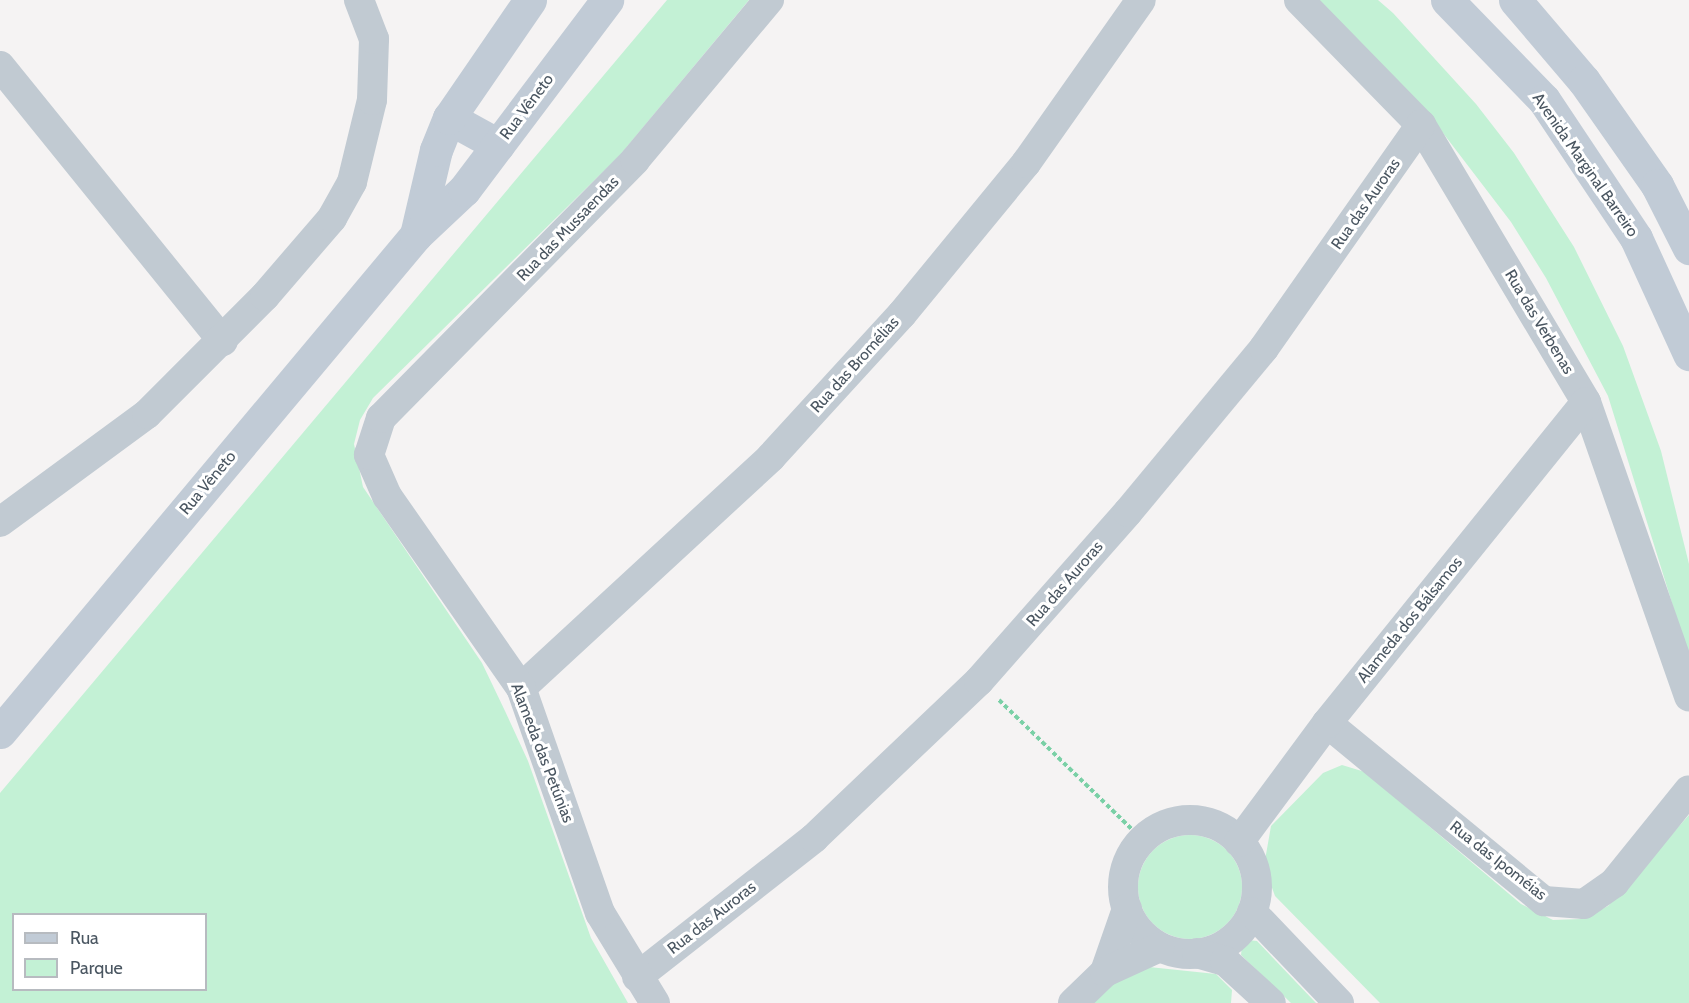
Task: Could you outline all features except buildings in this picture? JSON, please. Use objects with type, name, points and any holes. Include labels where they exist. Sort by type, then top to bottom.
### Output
[{"type":"street","points":[[0,522],[147,414],[223,341],[307,251],[352,182],[369,118],[375,60],[374,39],[359,0]]},
{"type":"street","name":"Rua Vêneto","points":[[416,235],[436,150],[449,118],[530,0]]},
{"type":"street","name":"Rua Vêneto","points":[[0,732],[416,235],[464,190],[607,0]]},
{"type":"street","name":"Rua das Mussaendas","points":[[369,455],[381,418],[635,159],[769,0]]},
{"type":"street","name":"Rua das Bromélias","points":[[521,688],[771,457],[902,314],[1026,163],[1142,0]]},
{"type":"street","name":"Rua das Verbenas","points":[[1299,0],[1421,125],[1586,402],[1689,696]]},
{"type":"street","name":"Avenida Marginal Barreiro","points":[[1447,0],[1544,100],[1636,238],[1689,354]]},
{"type":"street","points":[[1515,0],[1598,100],[1657,185],[1689,248]]},
{"type":"street","points":[[0,66],[223,341]]},
{"type":"street","points":[[449,118],[498,145]]},
{"type":"street","name":"Rua das Auroras","points":[[637,977],[814,838],[979,681],[1128,512],[1264,348],[1421,125]]},
{"type":"street","name":"Alameda dos Bálsamos","points":[[1239,842],[1327,723],[1586,402]]},
{"type":"street","name":"Alameda das Petúnias","points":[[369,455],[387,496],[521,688],[600,913],[637,977],[655,1003]]},
{"type":"street","name":"Rua das Ipoméias","points":[[1327,723],[1544,901],[1584,904],[1614,883],[1689,790]]},
{"type":"street","points":[[1197,953],[1230,941],[1252,912],[1256,875],[1239,842],[1222,828],[1201,821],[1180,821],[1160,827],[1142,839],[1124,872],[1127,909],[1135,925],[1160,947],[1197,953],[1225,961],[1271,1003]]},
{"type":"street","points":[[1105,972],[1127,909]]},
{"type":"street","points":[[1252,912],[1338,1002]]},
{"type":"street","points":[[1073,1003],[1105,972],[1160,947]]},
{"type":"path","points":[[979,681],[1142,839]]},
{"type":"green space","points":[[667,0],[749,0],[620,155],[373,398],[360,420],[354,444],[363,487],[482,663],[528,761],[591,938],[628,1003],[0,1003],[0,793]]},
{"type":"green space","points":[[1316,0],[1378,0],[1393,13],[1476,104],[1514,153],[1574,247],[1623,346],[1661,451],[1689,564],[1689,658],[1608,396],[1546,278],[1511,222],[1430,116]]},
{"type":"green space","points":[[1342,765],[1365,772],[1521,904],[1553,920],[1581,919],[1608,906],[1689,815],[1689,1003],[1380,1003],[1275,896],[1264,866],[1271,826],[1323,773]]},
{"type":"green space","points":[[1190,835],[1210,839],[1227,850],[1238,867],[1242,887],[1238,907],[1227,924],[1210,935],[1190,939],[1170,935],[1153,924],[1142,907],[1138,887],[1142,867],[1153,850],[1170,839]]},
{"type":"green space","points":[[1248,940],[1257,941],[1316,1003],[1291,1003],[1241,955],[1242,946]]},
{"type":"green space","points":[[1149,967],[1216,974],[1232,990],[1231,1003],[1091,1003],[1119,975]]}]
